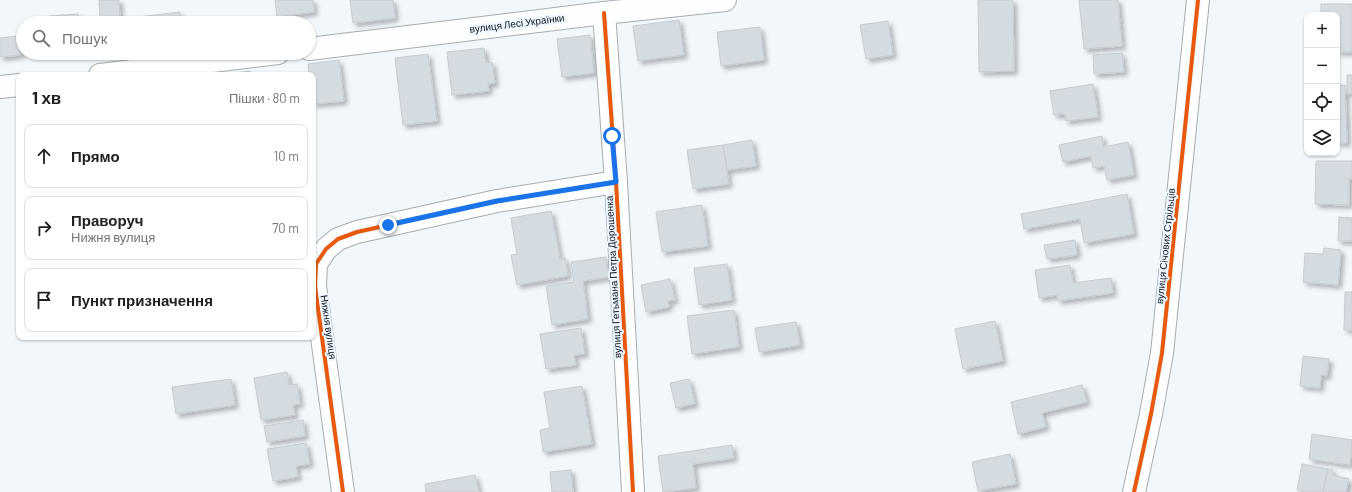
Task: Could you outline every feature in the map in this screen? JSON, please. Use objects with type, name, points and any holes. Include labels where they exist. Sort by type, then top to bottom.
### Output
[{"type":"street","name":"вулиця Лесі Українки","points":[[316,48],[604,13],[725,0]]},
{"type":"street","name":"вулиця Січових Стрільців","points":[[1134,492],[1151,414],[1162,353],[1198,0]]},
{"type":"street","name":"вулиця Гетьмана Петра Дорошенка","points":[[604,13],[616,182],[633,492]]},
{"type":"street","points":[[124,72],[221,60]]},
{"type":"street","points":[[0,87],[16,85]]},
{"type":"street","name":"Нижня вулиця","points":[[316,264],[326,249],[338,239],[357,232],[497,201],[616,182]]},
{"type":"street","name":"Нижня вулиця","points":[[316,293],[343,492]]},
{"type":"building","points":[[99,0],[119,0],[120,16],[100,16]]},
{"type":"building","points":[[275,0],[313,0],[314,12],[277,16]]},
{"type":"building","points":[[350,0],[393,0],[395,18],[353,23]]},
{"type":"building","points":[[978,0],[1013,0],[1014,71],[979,72]]},
{"type":"building","points":[[1079,0],[1118,0],[1122,46],[1084,49]]},
{"type":"building","points":[[1321,4],[1352,4],[1352,52],[1340,52],[1340,12],[1321,12]]},
{"type":"building","points":[[180,12],[180,16],[146,16]]},
{"type":"building","points":[[78,14],[78,16],[49,16]]},
{"type":"building","points":[[679,20],[684,55],[638,61],[633,26]]},
{"type":"building","points":[[888,21],[893,55],[866,59],[860,25]]},
{"type":"building","points":[[760,27],[764,60],[721,66],[717,32]]},
{"type":"building","points":[[590,35],[594,73],[562,77],[557,39]]},
{"type":"building","points":[[16,36],[16,55],[0,57],[0,38]]},
{"type":"building","points":[[484,48],[486,63],[492,62],[495,83],[488,84],[489,91],[452,95],[447,52]]},
{"type":"building","points":[[1122,53],[1124,72],[1094,74],[1093,55]]},
{"type":"building","points":[[428,54],[437,121],[403,125],[395,58]]},
{"type":"building","points":[[339,60],[344,101],[316,104],[316,72],[309,72],[308,64]]},
{"type":"building","points":[[1347,75],[1352,75],[1352,93],[1347,93]]},
{"type":"building","points":[[1093,84],[1098,117],[1066,121],[1065,114],[1054,115],[1050,91]]},
{"type":"building","points":[[1340,85],[1345,85],[1347,143],[1340,143]]},
{"type":"building","points":[[1102,136],[1104,147],[1128,142],[1134,175],[1107,180],[1104,166],[1093,168],[1091,156],[1063,162],[1059,145]]},
{"type":"building","points":[[752,140],[756,166],[727,170],[723,145]]},
{"type":"building","points":[[723,145],[729,184],[693,189],[687,150]]},
{"type":"building","points":[[1316,161],[1352,161],[1352,179],[1349,179],[1349,205],[1315,204]]},
{"type":"building","points":[[1127,194],[1134,234],[1084,243],[1080,219],[1024,229],[1021,214]]},
{"type":"building","points":[[702,205],[708,246],[662,252],[656,212]]},
{"type":"building","points":[[551,211],[560,259],[565,258],[568,276],[517,285],[511,255],[517,254],[511,218]]},
{"type":"building","points":[[1339,217],[1352,218],[1352,241],[1338,241]]},
{"type":"building","points":[[1075,240],[1077,255],[1047,259],[1044,245]]},
{"type":"building","points":[[1324,248],[1341,250],[1338,285],[1303,282],[1305,253],[1323,254]]},
{"type":"building","points":[[606,257],[609,277],[583,281],[588,319],[552,325],[546,286],[574,282],[571,262]]},
{"type":"building","points":[[727,264],[732,300],[699,305],[694,268]]},
{"type":"building","points":[[1070,265],[1073,283],[1111,278],[1113,293],[1058,301],[1057,295],[1039,298],[1035,270]]},
{"type":"building","points":[[670,279],[675,300],[668,301],[669,307],[646,312],[641,285]]},
{"type":"building","points":[[1345,292],[1352,292],[1352,330],[1344,330]]},
{"type":"building","points":[[734,310],[739,347],[692,354],[687,316]]},
{"type":"building","points":[[995,321],[1003,361],[963,369],[955,329]]},
{"type":"building","points":[[796,322],[800,345],[759,352],[755,328]]},
{"type":"building","points":[[581,328],[585,354],[574,355],[576,365],[546,369],[540,334]]},
{"type":"building","points":[[1303,356],[1329,359],[1327,376],[1321,375],[1320,388],[1300,386]]},
{"type":"building","points":[[287,372],[289,385],[297,384],[300,404],[293,405],[295,415],[261,420],[254,378]]},
{"type":"building","points":[[231,379],[235,405],[176,414],[172,387]]},
{"type":"building","points":[[689,379],[695,404],[676,408],[670,383]]},
{"type":"building","points":[[1082,385],[1087,402],[1042,413],[1046,427],[1018,434],[1011,402]]},
{"type":"building","points":[[582,386],[592,444],[543,452],[540,430],[550,428],[544,392]]},
{"type":"building","points":[[303,420],[305,436],[267,442],[264,426]]},
{"type":"building","points":[[1312,434],[1352,440],[1350,465],[1309,459]]},
{"type":"building","points":[[306,443],[310,464],[296,466],[298,477],[273,481],[267,449]]},
{"type":"building","points":[[732,445],[734,458],[693,464],[696,488],[663,492],[658,456]]},
{"type":"building","points":[[1010,454],[1016,484],[978,491],[972,462]]},
{"type":"building","points":[[1302,464],[1328,469],[1323,492],[1306,492],[1297,490]]},
{"type":"building","points":[[1328,469],[1333,470],[1332,475],[1349,479],[1346,492],[1323,492]]},
{"type":"building","points":[[571,470],[573,492],[552,492],[550,472]]},
{"type":"building","points":[[475,475],[479,492],[426,492],[425,484]]},
{"type":"cycle path","points":[[1134,492],[1151,414],[1162,353],[1198,0]]},
{"type":"cycle path","points":[[604,13],[616,182],[633,492]]},
{"type":"cycle path","points":[[316,264],[326,249],[338,239],[357,232],[497,201],[616,182]]},
{"type":"cycle path","points":[[316,293],[343,492]]},
{"type":"route","points":[[388,225],[497,201],[616,182],[612,136]]}]
